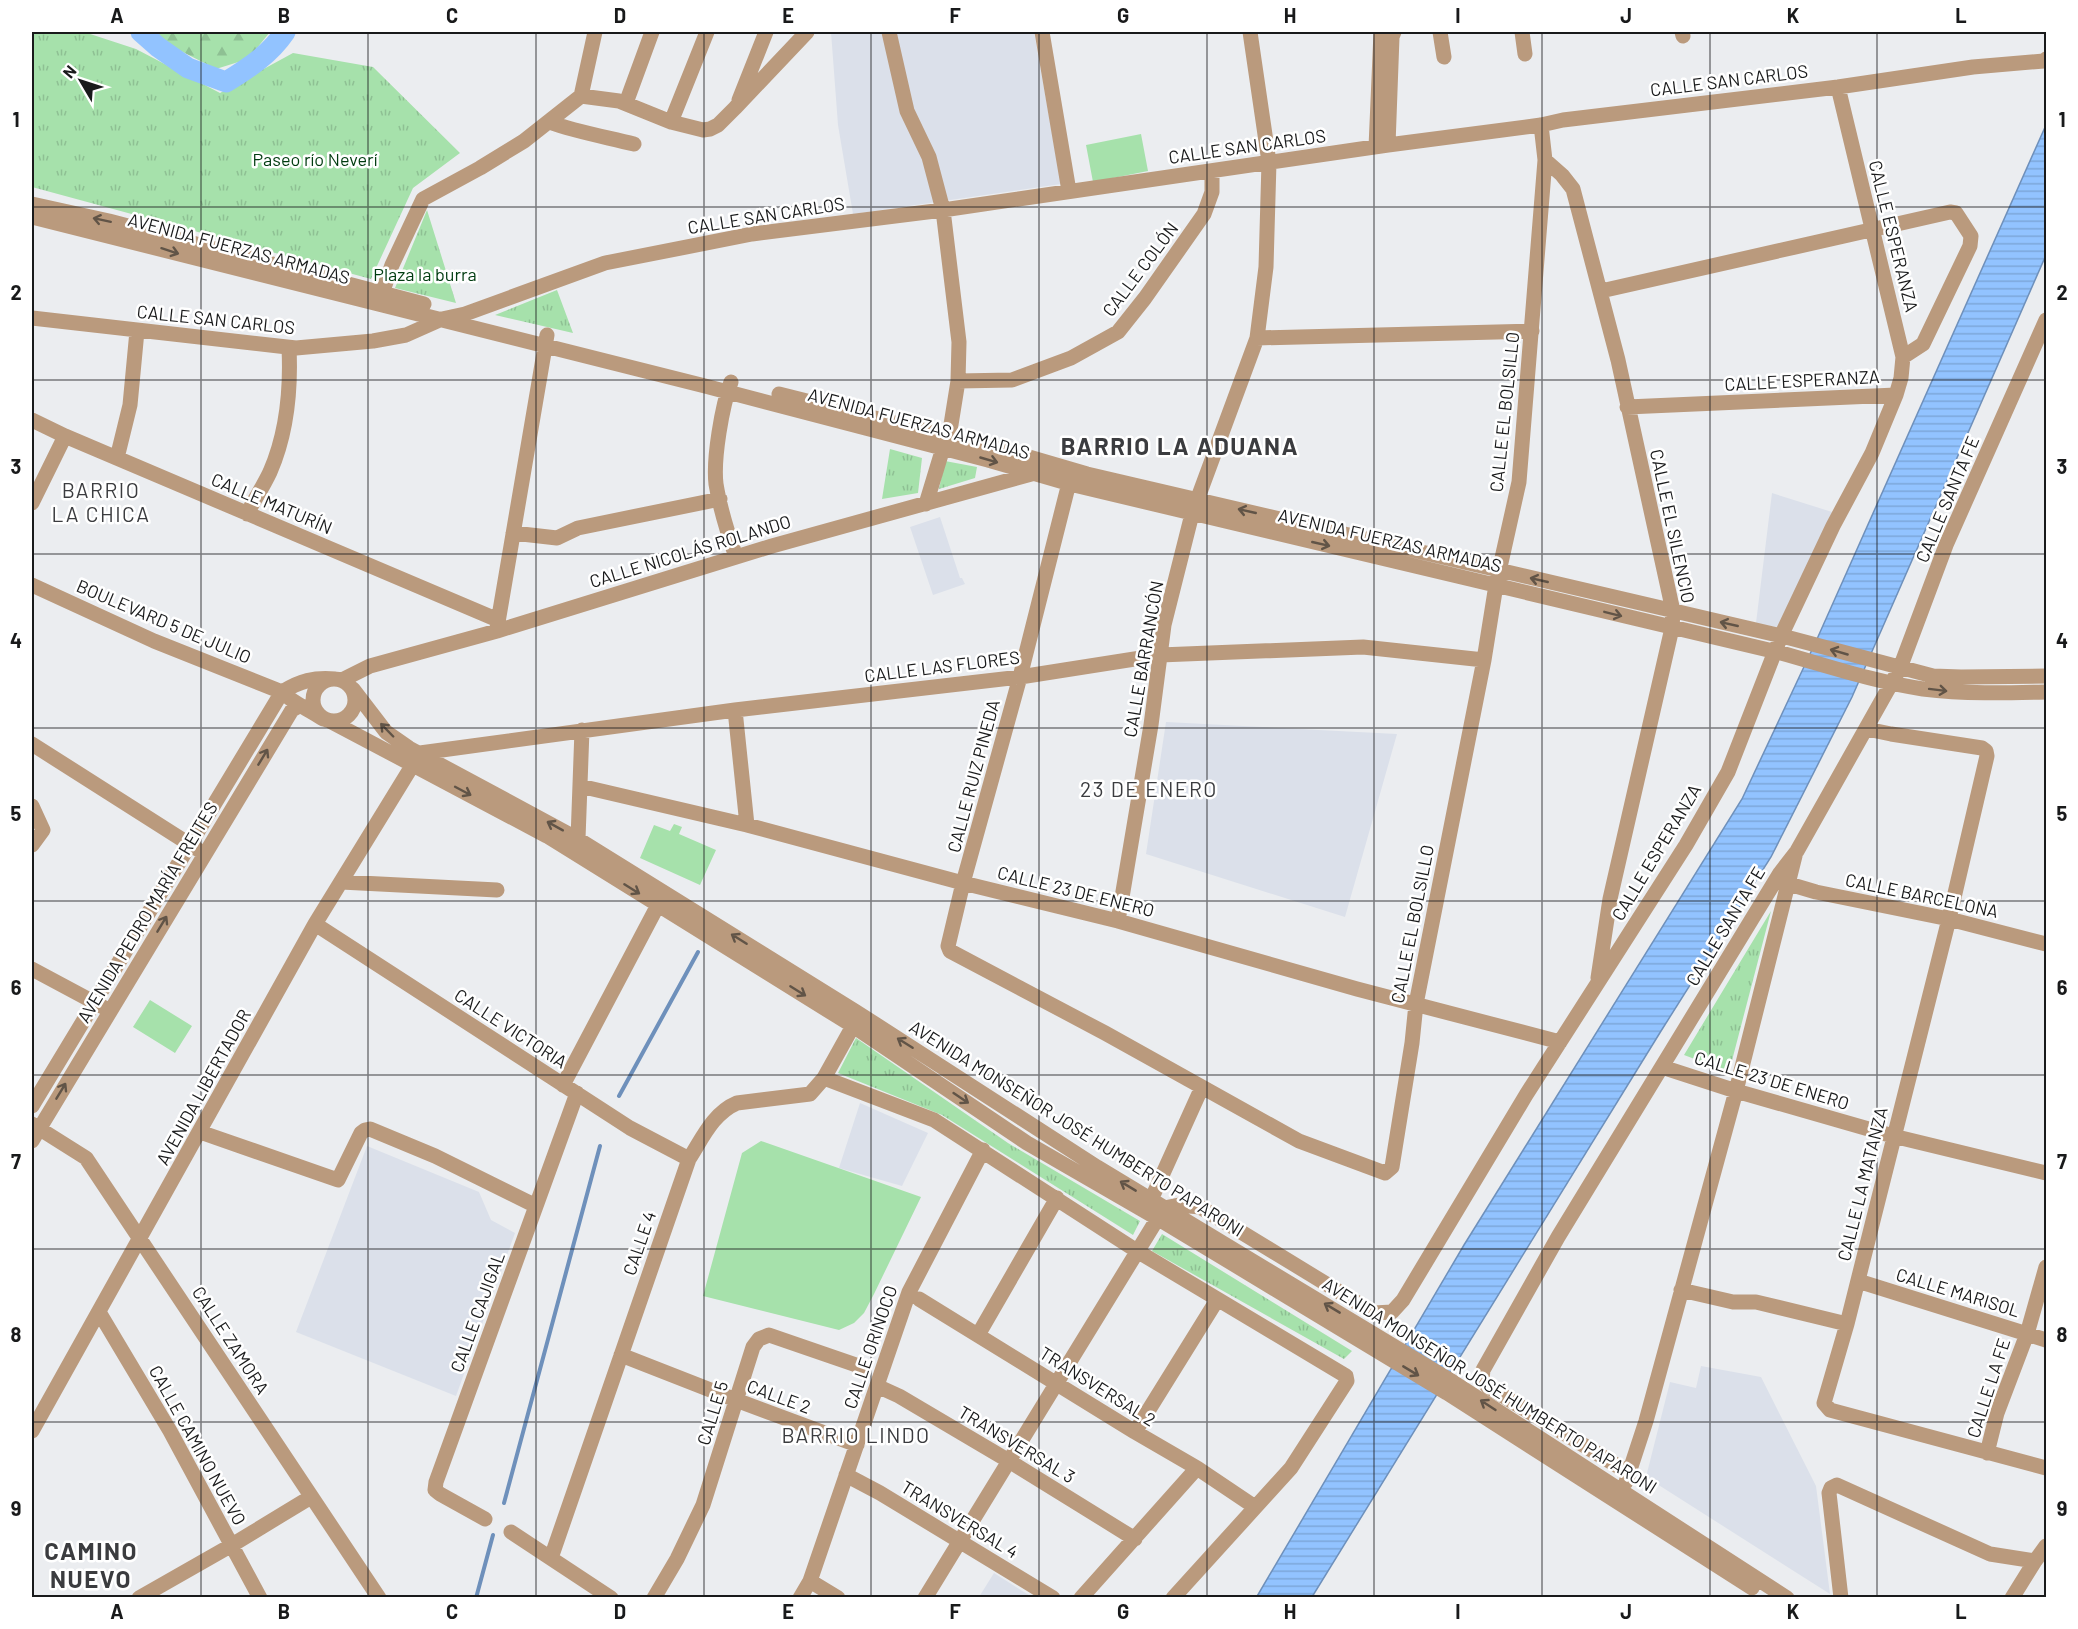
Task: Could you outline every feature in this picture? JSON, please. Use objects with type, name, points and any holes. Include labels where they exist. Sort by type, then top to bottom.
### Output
[{"type":"street","points":[[380,299],[392,265],[423,200],[524,141],[581,96],[595,32]]},
{"type":"street","points":[[626,103],[652,32]]},
{"type":"street","points":[[671,122],[707,32]]},
{"type":"street","points":[[735,108],[766,32]]},
{"type":"street","points":[[581,96],[626,103],[671,122],[703,130],[710,129],[718,125],[807,32]]},
{"type":"street","points":[[889,32],[907,111],[929,158],[943,210],[959,342],[958,381],[946,443],[926,504]]},
{"type":"street","points":[[1042,32],[1070,191]]},
{"type":"street","name":"CALLE BARRANCÓN","points":[[1118,921],[1151,725],[1164,625],[1195,507],[1257,338],[1266,267],[1269,162],[1250,32]]},
{"type":"street","points":[[1381,32],[1382,146]]},
{"type":"street","points":[[1382,146],[1394,32]]},
{"type":"street","points":[[1440,32],[1444,57]]},
{"type":"street","points":[[1522,32],[1526,54]]},
{"type":"street","name":"CALLE SAN CARLOS","points":[[32,318],[289,348],[373,341],[406,335],[442,319],[465,314],[605,263],[752,234],[943,210],[1563,120],[1838,87],[1973,67],[2045,60]]},
{"type":"street","name":"CALLE ESPERANZA","points":[[1161,1213],[1179,1206],[1200,1207],[1374,1313],[1392,1312],[1403,1300],[1526,1095],[1686,845],[1728,771],[1833,526],[1872,453],[1901,378],[1903,357],[1838,87]]},
{"type":"street","points":[[549,122],[572,130],[634,144]]},
{"type":"street","name":"CALLE EL BOLSILLO","points":[[963,883],[948,946],[950,951],[1105,1033],[1299,1141],[1385,1173],[1392,1167],[1416,1004],[1484,660],[1497,578],[1519,482],[1545,160],[1541,125]]},
{"type":"street","name":"CALLE EL SILENCIO","points":[[1545,160],[1562,175],[1573,189],[1601,291],[1673,611],[1672,628],[1610,899],[1597,984]]},
{"type":"street","name":"CALLE COLÓN","points":[[958,381],[1012,381],[1071,358],[1118,332],[1204,214],[1212,192],[1212,172]]},
{"type":"street","name":"AVENIDA FUERZAS ARMADAS","points":[[32,204],[109,221],[442,319],[545,340],[946,443],[1050,463],[1071,476]]},
{"type":"street","points":[[1601,291],[1873,228],[1950,212],[1956,213],[1971,236],[1970,246],[1923,344],[1903,357]]},
{"type":"street","name":"AVENIDA FUERZAS ARMADAS","points":[[32,217],[121,238],[221,266],[465,314],[545,340]]},
{"type":"street","name":"CALLE SANTA FE","points":[[1629,1473],[1487,1386],[1482,1379],[1483,1370],[1558,1237],[1780,873],[1797,850],[1867,729],[2046,320]]},
{"type":"street","points":[[117,458],[130,405],[137,331]]},
{"type":"street","points":[[1257,338],[1532,331]]},
{"type":"street","points":[[498,626],[545,340]]},
{"type":"street","points":[[247,514],[270,472],[285,422],[291,382],[289,348]]},
{"type":"street","points":[[729,387],[718,448],[716,483],[725,525],[736,557]]},
{"type":"street","name":"CALLE ESPERANZA","points":[[1627,407],[1896,395]]},
{"type":"street","name":"CALLE MATURÍN","points":[[32,420],[498,626]]},
{"type":"street","points":[[32,503],[65,436]]},
{"type":"street","name":"AVENIDA FUERZAS ARMADAS","points":[[946,443],[1034,474],[1071,476],[1497,578],[1673,611],[1784,636],[1933,676],[2046,676]]},
{"type":"street","name":"CALLE NICOLÁS ROLANDO","points":[[343,683],[370,666],[498,626],[1034,474],[1050,463]]},
{"type":"street","name":"CALLE RUIZ PINEDA","points":[[963,883],[1020,677],[1071,476]]},
{"type":"street","points":[[513,533],[557,538],[578,528],[720,499]]},
{"type":"street","name":"AVENIDA FUERZAS ARMADAS","points":[[1497,578],[1672,628],[1887,681],[1950,692],[2046,692]]},
{"type":"street","name":"BOULEVARD 5 DE JULIO","points":[[32,585],[154,641],[282,692],[299,706]]},
{"type":"street","name":"CALLE LAS FLORES","points":[[416,759],[582,730],[1020,677],[1160,655],[1363,647],[1484,660]]},
{"type":"street","points":[[282,692],[298,682],[316,678],[343,683],[356,703],[349,716],[337,722],[326,720],[314,708],[314,694],[322,682],[343,683]]},
{"type":"street","name":"AVENIDA MONSEÑOR JOSÉ HUMBERTO PAPARONI","points":[[343,683],[386,732],[409,748],[416,759],[547,836],[853,1026],[1026,1143],[1161,1213],[1623,1492],[1762,1593]]},
{"type":"street","name":"AVENIDA PEDRO MARÍA FREITES","points":[[32,1106],[282,692]]},
{"type":"street","name":"AVENIDA PEDRO MARÍA FREITES","points":[[34,1131],[292,710],[299,706]]},
{"type":"street","name":"AVENIDA MONSEÑOR JOSÉ HUMBERTO PAPARONI","points":[[299,706],[416,759],[578,839],[855,1011],[1151,1200],[1161,1213]]},
{"type":"street","points":[[735,711],[747,825]]},
{"type":"street","name":"CALLE LA MATANZA","points":[[1867,729],[1982,748],[1986,751],[1987,756],[1949,919],[1858,1281],[1824,1403],[1830,1410],[2046,1468]]},
{"type":"street","points":[[578,839],[582,730]]},
{"type":"street","points":[[32,744],[204,854]]},
{"type":"street","name":"AVENIDA LIBERTADOR","points":[[32,1431],[315,924],[416,759]]},
{"type":"street","name":"CALLE 23 DE ENERO","points":[[580,786],[747,825],[963,883],[1118,921],[1560,1042]]},
{"type":"street","points":[[32,806],[42,830],[32,844]]},
{"type":"street","points":[[1623,1492],[1646,1421],[1736,1091],[1797,850]]},
{"type":"street","points":[[341,882],[497,890]]},
{"type":"street","name":"CALLE BARCELONA","points":[[1789,884],[1816,892],[1949,919],[2046,944]]},
{"type":"street","points":[[563,1084],[658,905]]},
{"type":"street","name":"CALLE VICTORIA","points":[[315,924],[630,1128],[689,1159]]},
{"type":"street","points":[[32,969],[110,1010]]},
{"type":"street","name":"CALLE 4","points":[[551,1558],[689,1159],[718,1114],[727,1107],[737,1103],[810,1094],[824,1078],[853,1026]]},
{"type":"street","name":"CALLE 23 DE ENERO","points":[[1662,1067],[1736,1091],[1893,1136],[2046,1173]]},
{"type":"street","points":[[824,1078],[934,1120],[1137,1251],[1342,1372],[1347,1381],[1291,1468],[1173,1598]]},
{"type":"street","points":[[1151,1200],[1202,1087]]},
{"type":"street","name":"CALLE CAJIGAL","points":[[484,1519],[435,1490],[436,1482],[577,1093]]},
{"type":"street","points":[[200,1132],[338,1180],[361,1133],[370,1130],[435,1156],[536,1206]]},
{"type":"street","name":"CALLE ZAMORA","points":[[34,1131],[87,1158],[379,1598]]},
{"type":"street","name":"CALLE ORINOCO","points":[[800,1598],[810,1581],[909,1292],[983,1150]]},
{"type":"street","points":[[978,1335],[1057,1198]]},
{"type":"street","points":[[925,1598],[1161,1213]]},
{"type":"street","name":"CALLE LA FE","points":[[1987,1453],[1997,1413],[2026,1334],[2046,1267]]},
{"type":"street","name":"CALLE MARISOL","points":[[1858,1281],[2046,1340]]},
{"type":"street","points":[[1681,1290],[1733,1302],[1756,1302],[1847,1324]]},
{"type":"street","name":"TRANSVERSAL 2","points":[[919,1299],[1197,1468],[1255,1507]]},
{"type":"street","points":[[1135,1432],[1217,1300]]},
{"type":"street","name":"CALLE CAMINO NUEVO","points":[[99,1312],[170,1431],[261,1598]]},
{"type":"street","name":"CALLE 5","points":[[654,1598],[677,1559],[703,1505],[753,1347],[759,1339],[770,1335],[862,1366]]},
{"type":"street","name":"CALLE 2","points":[[621,1355],[857,1445]]},
{"type":"street","name":"TRANSVERSAL 3","points":[[877,1386],[899,1396],[1009,1461],[1135,1539]]},
{"type":"street","name":"AVENIDA MONSEÑOR JOSÉ HUMBERTO PAPARONI","points":[[1450,1387],[1762,1593],[1787,1598]]},
{"type":"street","points":[[1081,1598],[1197,1468]]},
{"type":"street","name":"TRANSVERSAL 4","points":[[846,1475],[880,1493],[1053,1598]]},
{"type":"street","points":[[1841,1598],[1829,1493],[1831,1488],[1837,1485],[1989,1554],[2034,1561]]},
{"type":"street","points":[[139,1598],[156,1593],[311,1497]]},
{"type":"street","points":[[511,1532],[611,1598]]},
{"type":"street","points":[[2012,1598],[2034,1561],[2046,1546]]},
{"type":"street","points":[[810,1581],[838,1598]]},
{"type":"shaded area","points":[[831,32],[1034,32],[1061,184],[853,214],[838,125]]},
{"type":"shaded area","points":[[1772,493],[1832,512],[1779,628],[1756,623]]},
{"type":"shaded area","points":[[940,517],[960,578],[965,584],[933,595],[910,527]]},
{"type":"shaded area","points":[[1166,722],[1397,734],[1345,917],[1146,854]]},
{"type":"shaded area","points":[[860,1103],[928,1133],[902,1186],[839,1168]]},
{"type":"shaded area","points":[[367,1146],[479,1192],[491,1220],[515,1233],[456,1396],[296,1332]]},
{"type":"shaded area","points":[[1701,1366],[1761,1377],[1816,1486],[1830,1594],[1646,1477],[1670,1382],[1696,1388]]},
{"type":"shaded area","points":[[994,1573],[1032,1597],[979,1597]]},
{"type":"green space","name":"Paseo río Neverí","points":[[32,32],[84,32],[136,49],[220,93],[293,53],[373,67],[460,153],[413,188],[371,279],[32,187]]},
{"type":"green space","points":[[153,32],[270,32],[248,59],[216,69],[175,48]]},
{"type":"green space","points":[[1141,134],[1148,171],[1093,182],[1086,145]]},
{"type":"green space","name":"Plaza la burra","points":[[427,210],[456,303],[395,288]]},
{"type":"green space","points":[[557,290],[573,333],[495,315]]},
{"type":"green space","points":[[890,449],[922,458],[918,493],[882,499]]},
{"type":"green space","points":[[945,461],[977,467],[975,478],[939,489]]},
{"type":"green space","points":[[674,824],[682,827],[679,834],[716,850],[700,885],[640,858],[654,825],[670,831]]},
{"type":"green space","points":[[1771,911],[1729,1072],[1684,1055]]},
{"type":"green space","points":[[150,1000],[192,1026],[175,1053],[133,1027]]},
{"type":"green space","points":[[856,1038],[1008,1143],[1140,1221],[1133,1235],[942,1115],[838,1073]]},
{"type":"green space","points":[[761,1141],[921,1197],[864,1313],[854,1323],[839,1330],[703,1296],[742,1153]]},
{"type":"green space","points":[[1162,1234],[1352,1351],[1344,1359],[1152,1251]]},
{"type":"water","points":[[2046,125],[2046,255],[1852,697],[1771,857],[1312,1597],[1256,1598],[1464,1245],[1742,799],[1817,639]]},
{"type":"waterway","points":[[141,32],[188,68],[226,82],[258,60],[285,32]]},
{"type":"waterway","points":[[619,1096],[698,952]]},
{"type":"waterway","points":[[504,1503],[600,1146]]},
{"type":"waterway","points":[[476,1598],[493,1535]]},
{"type":"district","name":"BARRIO LA ADUANA","points":[[1180,445]]},
{"type":"district","name":"BARRIO LA CHICA","points":[[101,501]]},
{"type":"district","name":"23 DE ENERO","points":[[1149,788]]},
{"type":"district","name":"BARRIO LINDO","points":[[856,1434]]},
{"type":"district","name":"CAMINO NUEVO","points":[[91,1564]]}]
